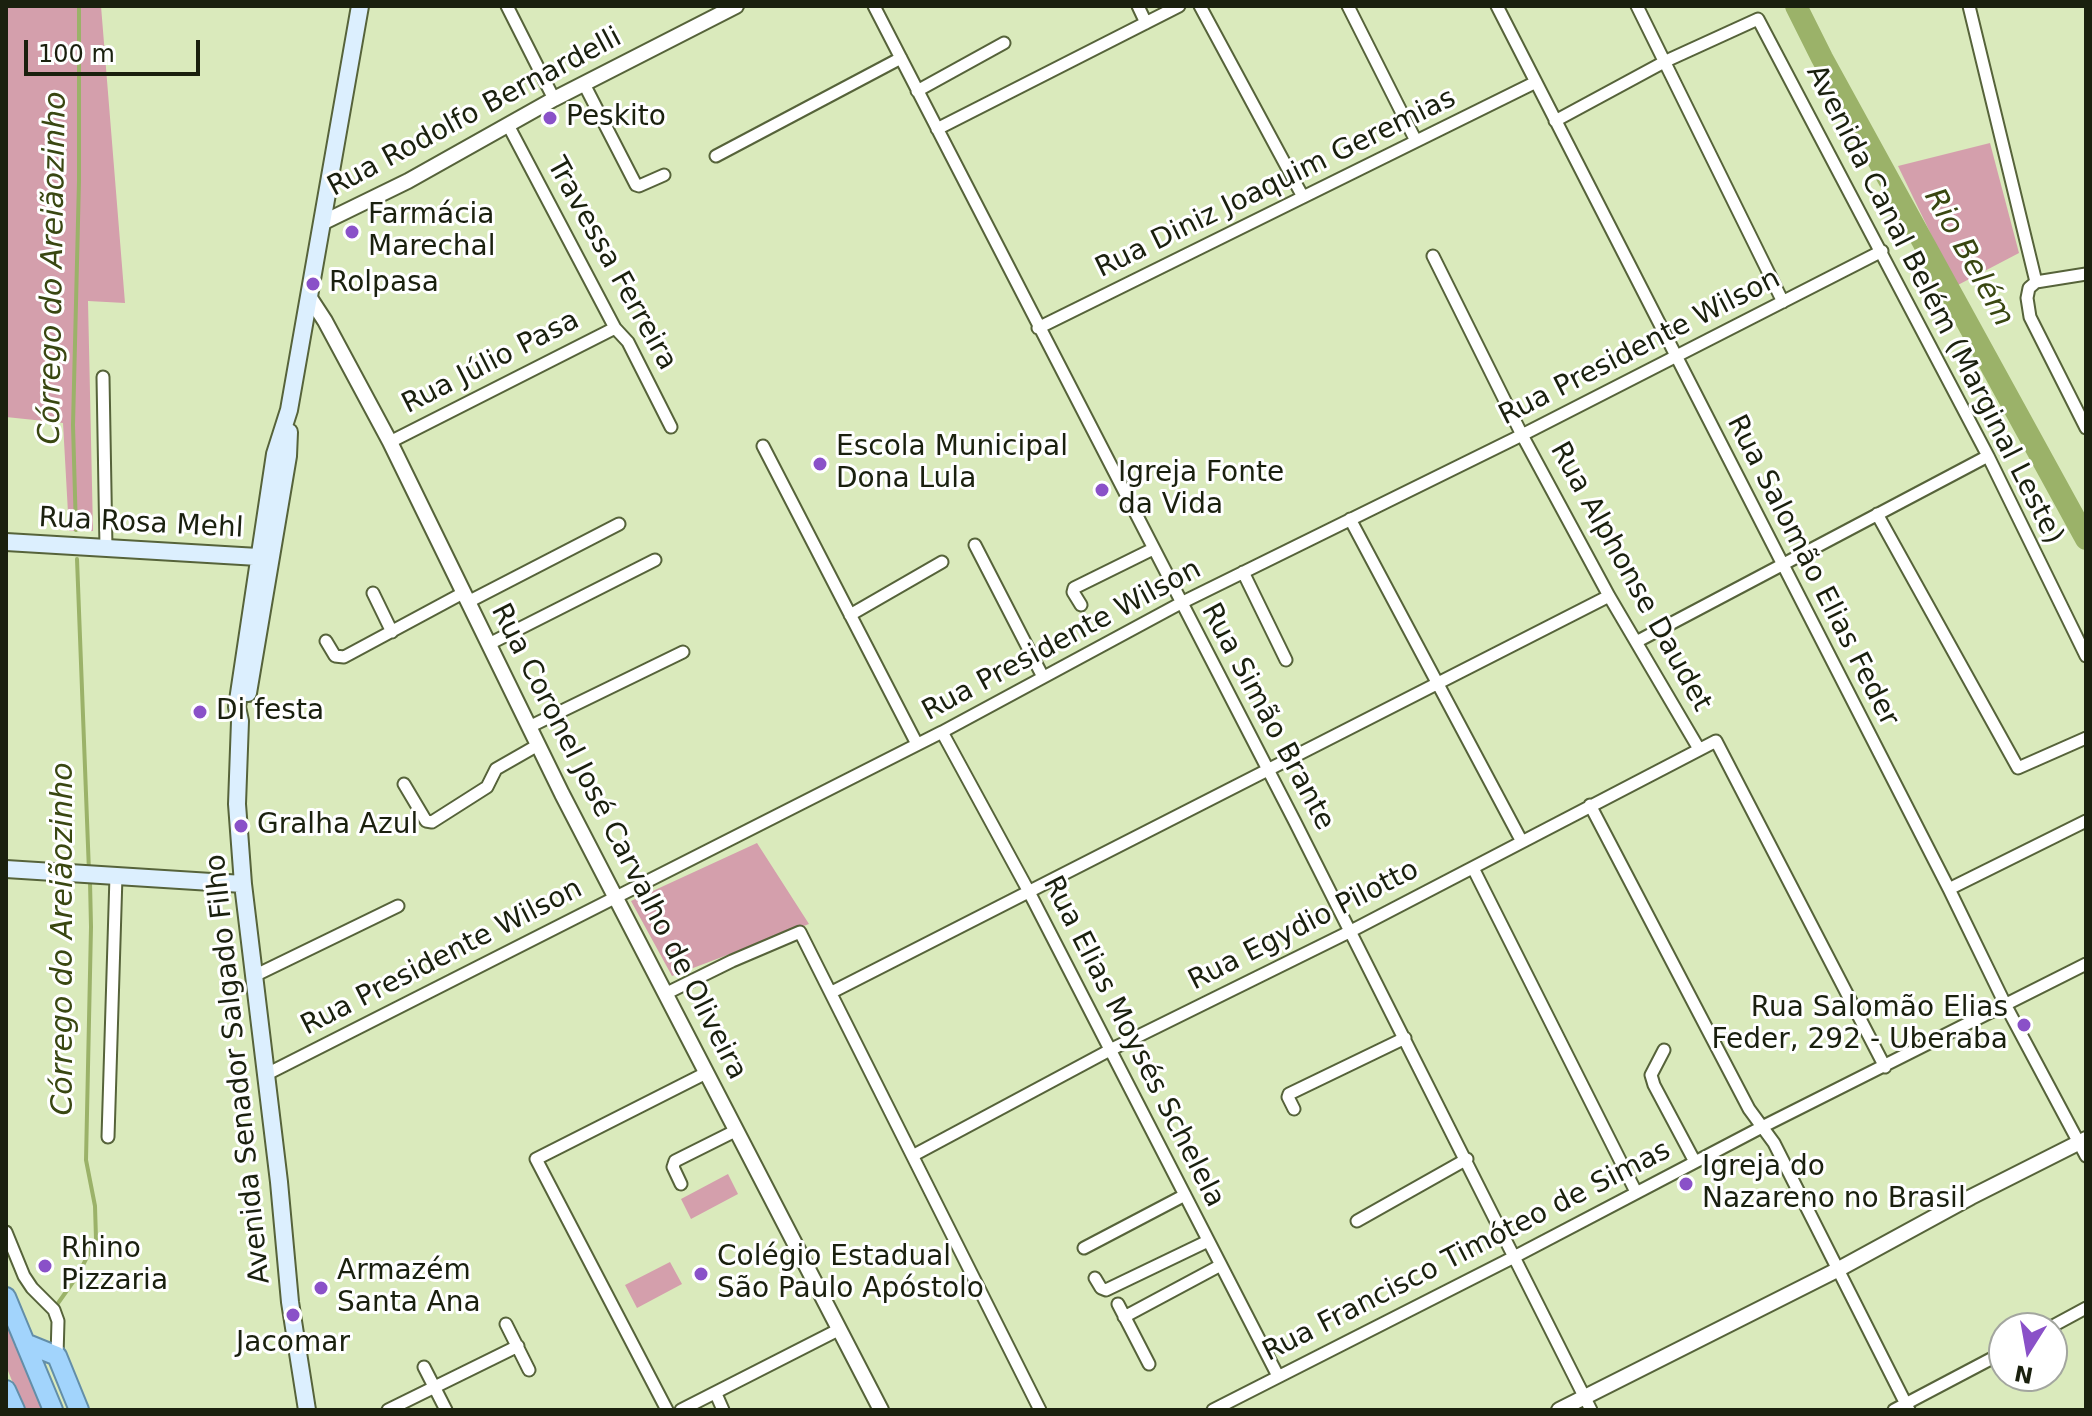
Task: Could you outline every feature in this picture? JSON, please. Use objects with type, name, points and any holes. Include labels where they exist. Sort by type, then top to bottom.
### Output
[{"type":"highway","points":[[6,1297],[53,1410]]},
{"type":"highway","points":[[25,1343],[57,1356],[79,1410]]},
{"type":"main road","name":"Avenida Senador Salgado Filho","points":[[307,1410],[290,1302],[243,884],[236,776],[240,721],[237,707],[264,562],[275,454],[289,410],[360,6]]},
{"type":"main road","name":"Rua Rosa Mehl","points":[[6,542],[264,562]]},
{"type":"main road","points":[[6,869],[243,884]]},
{"type":"street","points":[[507,6],[554,99]]},
{"type":"street","name":"Rua Rodolfo Bernardelli","points":[[324,222],[408,181],[554,99],[736,6]]},
{"type":"street","name":"Rua Simão Brante","points":[[874,6],[1351,931],[1588,1404]]},
{"type":"street","points":[[1138,6],[1146,23]]},
{"type":"street","points":[[937,129],[1179,6]]},
{"type":"street","points":[[1200,6],[1303,197]]},
{"type":"street","points":[[1348,6],[1416,141]]},
{"type":"street","name":"Rua Salomão Elias Feder","points":[[1497,6],[2006,1006],[2084,1146]]},
{"type":"street","points":[[1637,6],[1783,302]]},
{"type":"street","points":[[1969,6],[2036,282]]},
{"type":"street","name":"Avenida Canal Belém (Marginal Leste)","points":[[1666,61],[1758,19],[1988,456],[2086,656]]},
{"type":"street","points":[[917,91],[1004,43]]},
{"type":"street","points":[[716,156],[901,58]]},
{"type":"street","points":[[1555,121],[1666,61]]},
{"type":"street","name":"Rua Diniz Joaquim Geremias","points":[[1038,328],[1536,82]]},
{"type":"street","points":[[584,84],[636,185],[664,175]]},
{"type":"street","name":"Travessa Ferreira","points":[[508,125],[615,328],[628,342],[671,427]]},
{"type":"street","name":"Rua Presidente Wilson","points":[[265,1075],[942,732],[1181,603],[1522,435],[1882,251]]},
{"type":"street","name":"Rua Alphonse Daudet","points":[[1433,256],[1522,435],[1609,596],[1699,749]]},
{"type":"street","points":[[2086,274],[2036,282],[2029,288],[2027,298],[2030,317],[2086,428]]},
{"type":"street","name":"Rua Coronel José Carvalho de Oliveira","points":[[310,298],[390,442],[538,745],[881,1410]]},
{"type":"street","name":"Rua Júlio Pasa","points":[[390,442],[615,328]]},
{"type":"street","points":[[103,377],[106,548]]},
{"type":"street","points":[[763,446],[917,744]]},
{"type":"street","points":[[1638,641],[1988,456]]},
{"type":"street","points":[[1877,514],[2018,768],[2086,738]]},
{"type":"street","points":[[1350,519],[1521,840]]},
{"type":"street","points":[[326,641],[335,656],[340,658],[619,524]]},
{"type":"street","points":[[975,545],[1043,677]]},
{"type":"street","points":[[1081,605],[1073,592],[1074,588],[1153,549]]},
{"type":"street","points":[[489,644],[655,560]]},
{"type":"street","points":[[850,615],[942,562]]},
{"type":"street","points":[[1243,572],[1286,660]]},
{"type":"street","points":[[373,593],[392,632]]},
{"type":"street","points":[[832,992],[1609,596]]},
{"type":"street","points":[[529,727],[683,652]]},
{"type":"street","name":"Rua Elias Moysés Schelela","points":[[942,732],[1028,890],[1278,1376]]},
{"type":"street","name":"Rua Alphonse Daudet","points":[[1716,741],[1885,1067]]},
{"type":"street","name":"Rua Egydio Pilotto","points":[[914,1155],[1110,1050],[1351,931],[1716,741]]},
{"type":"street","points":[[404,784],[426,821],[432,822],[487,787],[496,769],[538,745]]},
{"type":"street","points":[[1590,805],[1749,1109],[1774,1143],[1908,1407]]},
{"type":"street","points":[[1949,889],[2086,821]]},
{"type":"street","points":[[1473,868],[1636,1192]]},
{"type":"street","points":[[108,1137],[116,876]]},
{"type":"street","points":[[254,976],[398,906]]},
{"type":"street","points":[[667,993],[800,932],[1040,1410]]},
{"type":"street","name":"Rua Francisco Timóteo de Simas","points":[[1213,1410],[2086,964]]},
{"type":"street","points":[[1294,1109],[1289,1094],[1405,1038]]},
{"type":"street","points":[[1664,1050],[1651,1075],[1695,1162]]},
{"type":"street","points":[[667,1410],[536,1159],[706,1073]]},
{"type":"street","points":[[681,1184],[673,1167],[675,1161],[735,1131]]},
{"type":"street","points":[[1559,1410],[1588,1404],[1971,1197],[2084,1146]]},
{"type":"street","points":[[1357,1221],[1467,1159]]},
{"type":"street","points":[[1084,1248],[1185,1195]]},
{"type":"street","points":[[6,1232],[24,1276],[54,1310],[58,1321],[57,1356]]},
{"type":"street","points":[[1095,1278],[1106,1290],[1208,1241]]},
{"type":"street","points":[[1124,1317],[1221,1265]]},
{"type":"street","points":[[1118,1304],[1149,1364]]},
{"type":"street","points":[[2068,1318],[2086,1308]]},
{"type":"street","points":[[506,1324],[529,1370]]},
{"type":"street","points":[[681,1410],[838,1330]]},
{"type":"street","points":[[388,1410],[518,1346]]},
{"type":"street","points":[[1894,1410],[1908,1407],[1988,1361]]},
{"type":"street","points":[[424,1367],[446,1410]]},
{"type":"street","points":[[716,1394],[723,1410]]},
{"type":"shaded area","points":[[6,6],[101,6],[125,303],[88,301],[93,531],[69,531],[63,423],[6,417]]},
{"type":"shaded area","points":[[1990,143],[2019,253],[1956,286],[1898,166]]},
{"type":"shaded area","points":[[757,843],[809,924],[672,976],[631,901]]},
{"type":"shaded area","points":[[728,1174],[738,1194],[691,1219],[681,1199]]},
{"type":"shaded area","points":[[670,1262],[682,1284],[637,1308],[625,1285]]},
{"type":"shaded area","points":[[6,1312],[46,1410],[24,1410],[6,1366]]},
{"type":"waterway","name":"Córrego do Areiãozinho","points":[[76,530],[73,425],[79,181],[79,6]]},
{"type":"waterway","name":"Rio Belém","points":[[1796,6],[2086,539]]},
{"type":"waterway","name":"Córrego do Areiãozinho","points":[[77,559],[89,872]]},
{"type":"waterway","name":"Córrego do Areiãozinho","points":[[56,1306],[78,1275],[96,1239],[95,1206],[86,1160],[90,881]]},
{"type":"place","name":"Peskito","points":[[550,118]]},
{"type":"place","name":"Farmácia Marechal","points":[[352,232]]},
{"type":"place","name":"Rolpasa","points":[[313,284]]},
{"type":"place","name":"Escola Municipal Dona Lula","points":[[820,464]]},
{"type":"place","name":"Igreja Fonte da Vida","points":[[1102,490]]},
{"type":"place","name":"Di festa","points":[[200,712]]},
{"type":"place","name":"Gralha Azul","points":[[241,826]]},
{"type":"place","name":"Rua Salomão Elias Feder, 292 - Uberaba","points":[[2024,1025]]},
{"type":"place","name":"Igreja do Nazareno no Brasil","points":[[1686,1184]]},
{"type":"place","name":"Rhino Pizzaria","points":[[45,1266]]},
{"type":"place","name":"Colégio Estadual São Paulo Apóstolo","points":[[701,1274]]},
{"type":"place","name":"Armazém Santa Ana","points":[[321,1288]]},
{"type":"place","name":"Jacomar","points":[[293,1315]]}]
